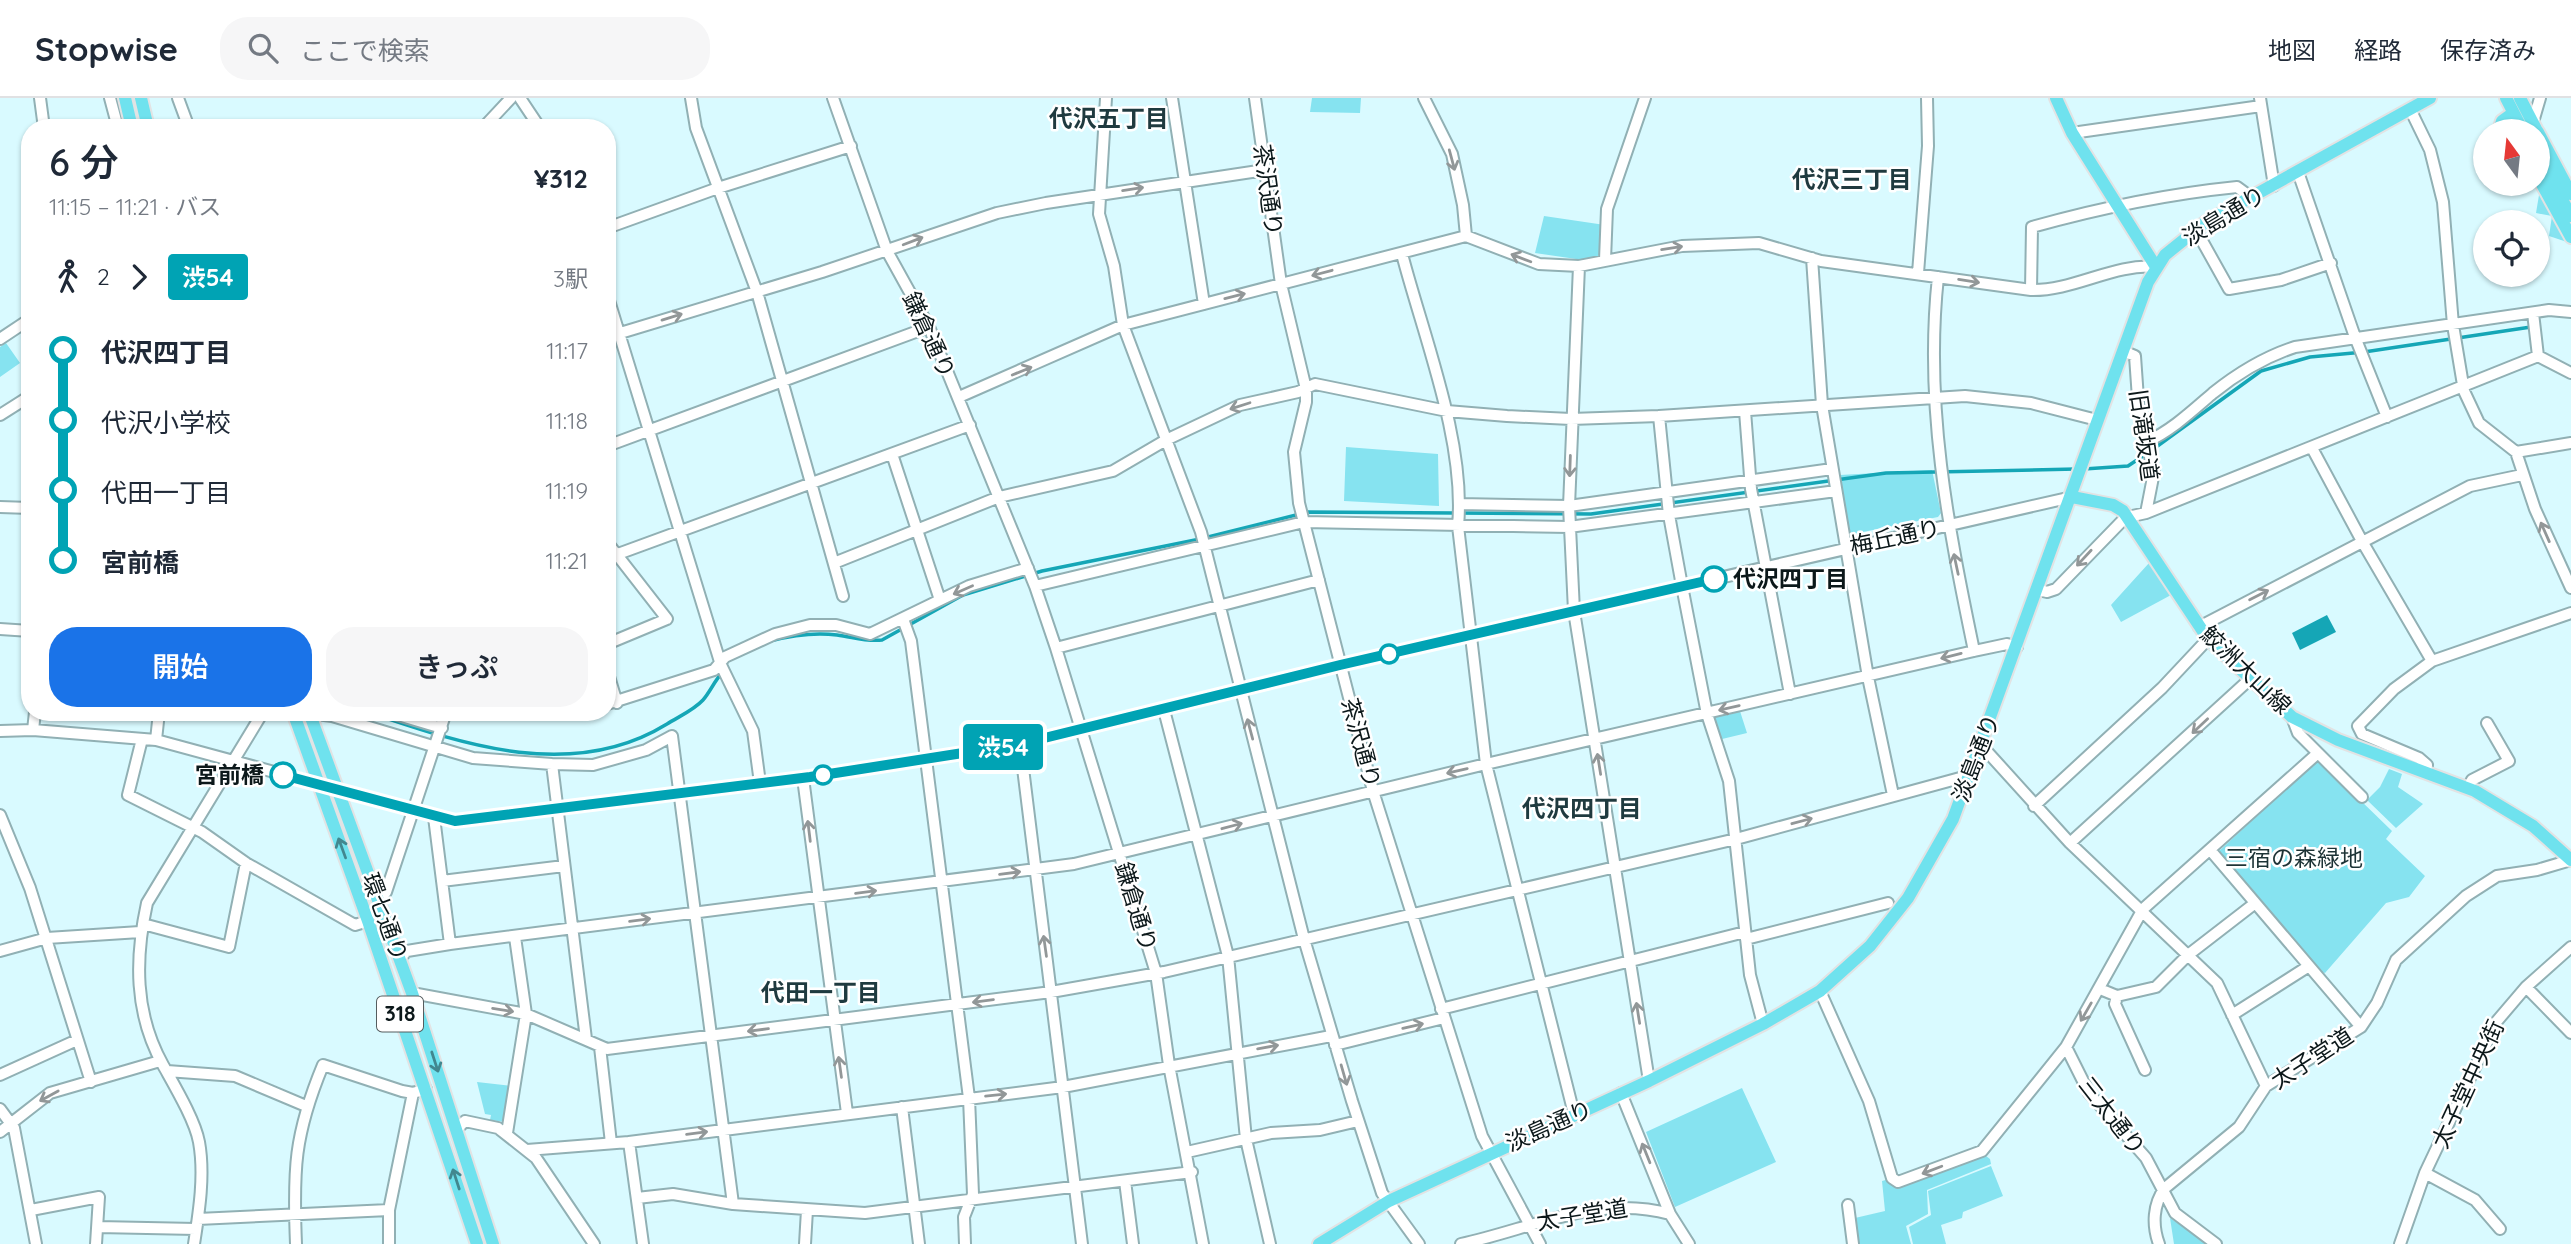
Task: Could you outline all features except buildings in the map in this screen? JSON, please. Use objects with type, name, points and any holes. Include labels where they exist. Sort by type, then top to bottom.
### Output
[{"type":"main road","points":[[125,98],[130,119]]},
{"type":"main road","points":[[141,98],[146,119]]},
{"type":"main road","points":[[2056,98],[2073,133],[2115,204],[2156,267]]},
{"type":"main road","name":"淡島通り","points":[[1319,1244],[1389,1200],[1648,1081],[1763,1024],[1819,990],[1870,946],[1908,898],[1953,819],[2072,497],[2097,420],[2156,267],[2175,245],[2196,230],[2430,98]]},
{"type":"main road","points":[[2506,98],[2513,113],[2520,119]]},
{"type":"main road","points":[[2520,98],[2529,119]]},
{"type":"main road","points":[[2505,119],[2513,113]]},
{"type":"main road","points":[[2550,168],[2563,197],[2571,237]]},
{"type":"main road","points":[[2550,178],[2571,216]]},
{"type":"main road","points":[[2072,497],[2113,505],[2128,517]]},
{"type":"main road","name":"鮫洲大山線","points":[[2128,517],[2208,639],[2292,717],[2338,740],[2468,788],[2533,825],[2571,860]]},
{"type":"main road","name":"環七通り","points":[[296,721],[368,920],[419,1091],[477,1244]]},
{"type":"main road","name":"環七通り","points":[[312,721],[412,993],[494,1244]]},
{"type":"street","points":[[40,98],[43,119]]},
{"type":"street","points":[[110,98],[116,119]]},
{"type":"street","points":[[178,98],[186,119]]},
{"type":"street","points":[[491,119],[511,98]]},
{"type":"street","points":[[520,98],[534,119]]},
{"type":"street","points":[[691,98],[696,128],[757,292],[844,596]]},
{"type":"street","name":"鎌倉通り","points":[[832,98],[887,251],[929,327],[1031,576],[1056,648],[1156,973],[1169,1065],[1192,1172],[1203,1244]]},
{"type":"street","points":[[1106,98],[1098,195],[1099,214],[1114,265],[1123,325],[1203,541],[1304,939],[1358,1121],[1382,1193],[1419,1244]]},
{"type":"street","points":[[1172,98],[1204,304]]},
{"type":"street","name":"茶沢通り","points":[[1255,98],[1281,284],[1306,389],[1306,402],[1294,452],[1303,518],[1373,791],[1442,1014],[1489,1153],[1540,1244]]},
{"type":"street","points":[[1424,98],[1452,154],[1464,205],[1466,236]]},
{"type":"street","points":[[1605,260],[1607,209],[1645,98]]},
{"type":"street","points":[[1918,273],[1928,146],[1927,98]]},
{"type":"street","points":[[2535,119],[2540,98]]},
{"type":"street","points":[[2073,133],[2260,102],[2274,186]]},
{"type":"street","points":[[2410,109],[2430,150],[2443,202],[2462,386],[2479,423],[2516,452],[2522,475],[2571,588]]},
{"type":"street","points":[[616,225],[718,188],[851,146]]},
{"type":"street","points":[[616,334],[887,251],[941,230],[997,213],[1265,170]]},
{"type":"street","points":[[2298,172],[2357,343],[2388,416]]},
{"type":"street","points":[[2031,290],[2032,227],[2115,204],[2237,187],[2252,198]]},
{"type":"street","points":[[2196,230],[2229,289],[2281,281],[2331,263]]},
{"type":"street","points":[[958,397],[1123,325],[1466,236],[1539,264],[1579,266],[1682,246],[1759,243],[1812,258],[2031,290],[2046,290],[2134,267],[2156,267]]},
{"type":"street","points":[[1402,254],[1447,411],[1469,635],[1486,764],[1574,1114]]},
{"type":"street","points":[[1812,258],[1822,405],[1868,677],[1893,796]]},
{"type":"street","points":[[1579,266],[1569,517],[1574,611],[1648,1081]]},
{"type":"street","points":[[1938,277],[1933,331],[1940,475],[1974,651]]},
{"type":"street","points":[[2148,450],[2217,390],[2271,355],[2295,347],[2357,343],[2533,313],[2571,312]]},
{"type":"street","points":[[2533,313],[2538,356]]},
{"type":"street","points":[[616,323],[682,530],[722,667],[753,731],[760,782]]},
{"type":"street","points":[[0,339],[21,326]]},
{"type":"street","points":[[616,443],[929,327]]},
{"type":"street","name":"旧滝坂道","points":[[2038,590],[2047,592],[2056,589],[2109,532],[2128,517],[2146,513],[2154,471],[2139,414],[2135,356],[2123,351]]},
{"type":"street","points":[[2146,513],[2538,356],[2571,373]]},
{"type":"street","points":[[834,563],[999,497],[1113,471],[1166,440],[1240,405],[1306,389],[1315,384],[1447,411],[1571,419],[1745,411],[1965,396],[2057,408],[2097,420]]},
{"type":"street","points":[[0,415],[21,402]]},
{"type":"street","points":[[1745,411],[1752,494],[1790,694]]},
{"type":"street","points":[[1659,416],[1668,505],[1682,586],[1707,713],[1729,781],[1750,975],[1763,1024]]},
{"type":"street","points":[[616,555],[970,425]]},
{"type":"street","points":[[2516,452],[2571,443]]},
{"type":"street","points":[[2312,448],[2363,543],[2432,661]]},
{"type":"street","points":[[892,454],[940,600]]},
{"type":"street","points":[[2199,627],[2470,486],[2522,475]]},
{"type":"street","points":[[1459,516],[1569,517],[1834,482]]},
{"type":"street","points":[[616,703],[722,667],[754,642],[794,628],[823,625],[853,628],[870,634],[906,626],[940,600],[969,586],[1203,541],[1303,518],[1569,517],[1834,482]]},
{"type":"street","name":"梅丘通り","points":[[0,731],[33,730],[156,740],[455,821],[803,778],[926,761],[1020,744],[1340,665],[2072,497]]},
{"type":"street","points":[[0,507],[21,508]]},
{"type":"street","points":[[616,560],[667,619],[616,640]]},
{"type":"street","points":[[1056,648],[1319,580]]},
{"type":"street","points":[[2426,772],[2427,765],[2419,758],[2362,734],[2358,726],[2394,689],[2432,661],[2571,612]]},
{"type":"street","points":[[906,626],[969,1098],[971,1201],[964,1217],[965,1244]]},
{"type":"street","points":[[0,629],[21,630]]},
{"type":"street","points":[[2034,806],[2162,688],[2208,639]]},
{"type":"street","points":[[399,959],[407,951],[450,944],[1035,870],[1198,835],[1486,764],[1974,651],[2007,644],[2017,647]]},
{"type":"street","points":[[2070,843],[2250,679]]},
{"type":"street","points":[[1164,710],[1228,956],[1246,1139],[1270,1244]]},
{"type":"street","points":[[2292,717],[2298,733],[2362,797]]},
{"type":"street","points":[[33,730],[34,721]]},
{"type":"street","points":[[156,740],[158,721]]},
{"type":"street","points":[[194,1244],[199,1140],[160,1061],[147,1025],[137,976],[141,928],[147,903],[258,721]]},
{"type":"street","points":[[360,721],[440,735]]},
{"type":"street","points":[[408,721],[440,735],[473,758],[551,764],[593,765],[646,750],[672,736],[733,1204]]},
{"type":"street","points":[[379,901],[386,892],[444,721]]},
{"type":"street","points":[[2468,788],[2472,780],[2509,761],[2487,723]]},
{"type":"street","points":[[142,739],[128,796],[195,828],[246,863],[355,925],[368,920]]},
{"type":"street","points":[[1020,744],[1082,1244]]},
{"type":"street","points":[[1982,746],[2070,843],[2143,909],[2217,983],[2266,1086]]},
{"type":"street","points":[[1819,990],[1869,1101],[1892,1178],[1898,1182],[1982,1150],[2066,1047],[2143,909],[2318,753]]},
{"type":"street","points":[[551,764],[586,1040]]},
{"type":"street","points":[[412,993],[526,1014],[607,1049],[1051,992],[1156,973],[1736,839],[1971,775]]},
{"type":"street","points":[[803,778],[847,1113]]},
{"type":"street","points":[[0,815],[5,840],[47,938],[91,1082]]},
{"type":"street","points":[[434,817],[450,944]]},
{"type":"street","points":[[2211,851],[2361,1027]]},
{"type":"street","name":"太子堂道","points":[[2163,1191],[2239,1127],[2266,1086],[2361,1027],[2377,1003],[2396,960],[2466,896],[2497,876],[2537,870],[2571,860]]},
{"type":"street","points":[[0,951],[47,938],[141,928],[229,947],[246,863]]},
{"type":"street","points":[[442,881],[564,866]]},
{"type":"street","points":[[527,1150],[629,1142],[1063,1087],[1238,1052],[1333,1040],[1442,1014],[1540,984],[1630,961],[1888,903]]},
{"type":"street","points":[[2100,989],[2117,996],[2156,987],[2188,955],[2254,904]]},
{"type":"street","points":[[507,1133],[526,1014],[515,937]]},
{"type":"street","name":"太子堂中央街","points":[[2400,1244],[2426,1173],[2497,1021],[2526,987],[2571,947]]},
{"type":"street","points":[[2232,1015],[2309,966]]},
{"type":"street","points":[[2526,987],[2571,1033]]},
{"type":"street","points":[[2117,996],[2115,1004],[2145,1070]]},
{"type":"street","points":[[0,1074],[77,1040]]},
{"type":"street","points":[[600,1047],[611,1143]]},
{"type":"street","name":"三太通り","points":[[2066,1047],[2089,1093],[2135,1143],[2178,1216],[2216,1244]]},
{"type":"street","points":[[0,1132],[50,1093],[160,1061]]},
{"type":"street","points":[[296,1244],[293,1176],[306,1106],[323,1065],[419,1091],[389,1210],[389,1244]]},
{"type":"street","points":[[167,1072],[235,1076],[306,1106]]},
{"type":"street","points":[[1621,1093],[1670,1214],[1689,1244]]},
{"type":"street","points":[[902,1107],[919,1244]]},
{"type":"street","points":[[0,1109],[11,1123],[36,1244]]},
{"type":"street","points":[[457,1129],[465,1121],[507,1133],[536,1158],[594,1244]]},
{"type":"street","points":[[1187,1152],[1271,1133],[1320,1130],[1358,1121]]},
{"type":"street","points":[[629,1142],[643,1244]]},
{"type":"street","points":[[637,1198],[673,1194],[733,1204],[864,1213],[1192,1172]]},
{"type":"street","points":[[2426,1173],[2475,1200],[2500,1229]]},
{"type":"street","points":[[1125,1181],[1133,1244]]},
{"type":"street","points":[[2159,1244],[2154,1222],[2157,1199],[2163,1191]]},
{"type":"street","points":[[31,1210],[99,1197],[96,1244]]},
{"type":"street","points":[[1848,1205],[1853,1244]]},
{"type":"street","name":"太子堂道","points":[[1461,1244],[1493,1237],[1528,1223],[1624,1206],[1670,1214]]},
{"type":"street","points":[[98,1227],[197,1224],[295,1214],[389,1210]]},
{"type":"street","points":[[805,1244],[807,1210]]},
{"type":"green space","points":[[1312,98],[1361,98],[1360,113],[1310,112]]},
{"type":"green space","points":[[2539,196],[2542,196],[2549,210],[2536,210]]},
{"type":"green space","points":[[2550,211],[2567,242],[2550,236]]},
{"type":"green space","points":[[1544,216],[1605,225],[1601,252],[1597,257],[1583,260],[1535,253]]},
{"type":"green space","points":[[6,343],[20,363],[0,377],[0,347]]},
{"type":"green space","points":[[1346,447],[1438,454],[1439,506],[1344,501]]},
{"type":"green space","points":[[1932,470],[1941,513],[1938,517],[1853,534],[1848,532],[1840,475]]},
{"type":"green space","points":[[2149,563],[2171,595],[2121,622],[2111,605]]},
{"type":"green space","points":[[1739,708],[1747,733],[1718,740],[1712,722],[1717,713]]},
{"type":"green space","name":"三宿の森緑地","points":[[2315,762],[2321,762],[2392,831],[2386,839],[2425,876],[2409,897],[2386,903],[2325,973],[2321,972],[2218,852]]},
{"type":"green space","points":[[2389,769],[2402,774],[2398,787],[2423,804],[2396,828],[2367,800],[2380,787]]},
{"type":"green space","points":[[477,1082],[512,1086],[505,1122],[490,1120],[491,1115],[485,1114]]},
{"type":"green space","points":[[1742,1088],[1776,1162],[1675,1207],[1646,1132]]},
{"type":"green space","points":[[1982,1153],[1990,1159],[1991,1164],[1927,1190],[1928,1214],[1906,1226],[1911,1244],[1856,1244],[1855,1218],[1885,1211],[1882,1181]]},
{"type":"green space","points":[[1991,1166],[2003,1196],[1963,1212],[1962,1218],[1941,1225],[1946,1244],[1913,1244],[1909,1227],[1931,1215],[1928,1191]]},
{"type":"green space","points":[[2170,1218],[2209,1244],[2174,1244]]},
{"type":"shaded area","points":[[2327,615],[2336,632],[2300,650],[2292,633]]},
{"type":"waterway","points":[[2152,450],[2261,371],[2310,357],[2364,352],[2531,327]]},
{"type":"waterway","points":[[2084,469],[2128,466],[2146,454]]},
{"type":"waterway","points":[[770,641],[820,634],[882,640],[963,595],[1042,571],[1200,539],[1308,512],[1591,514],[1886,473],[2076,469]]},
{"type":"waterway","points":[[396,721],[480,746],[519,752],[557,754],[594,751],[631,741],[686,713],[703,700],[721,674]]},
{"type":"bus line","name":"渋54","points":[[283,775],[455,821],[810,777],[926,761],[1020,744],[1340,665],[1714,579]]},
{"type":"place","name":"代沢四丁目","points":[[1714,579]]},
{"type":"place","name":"宮前橋","points":[[283,775]]},
{"type":"district","name":"代沢五丁目","points":[[1109,119]]},
{"type":"district","name":"代沢三丁目","points":[[1852,180]]},
{"type":"district","name":"代沢四丁目","points":[[1582,809]]},
{"type":"district","name":"代田一丁目","points":[[821,993]]}]
